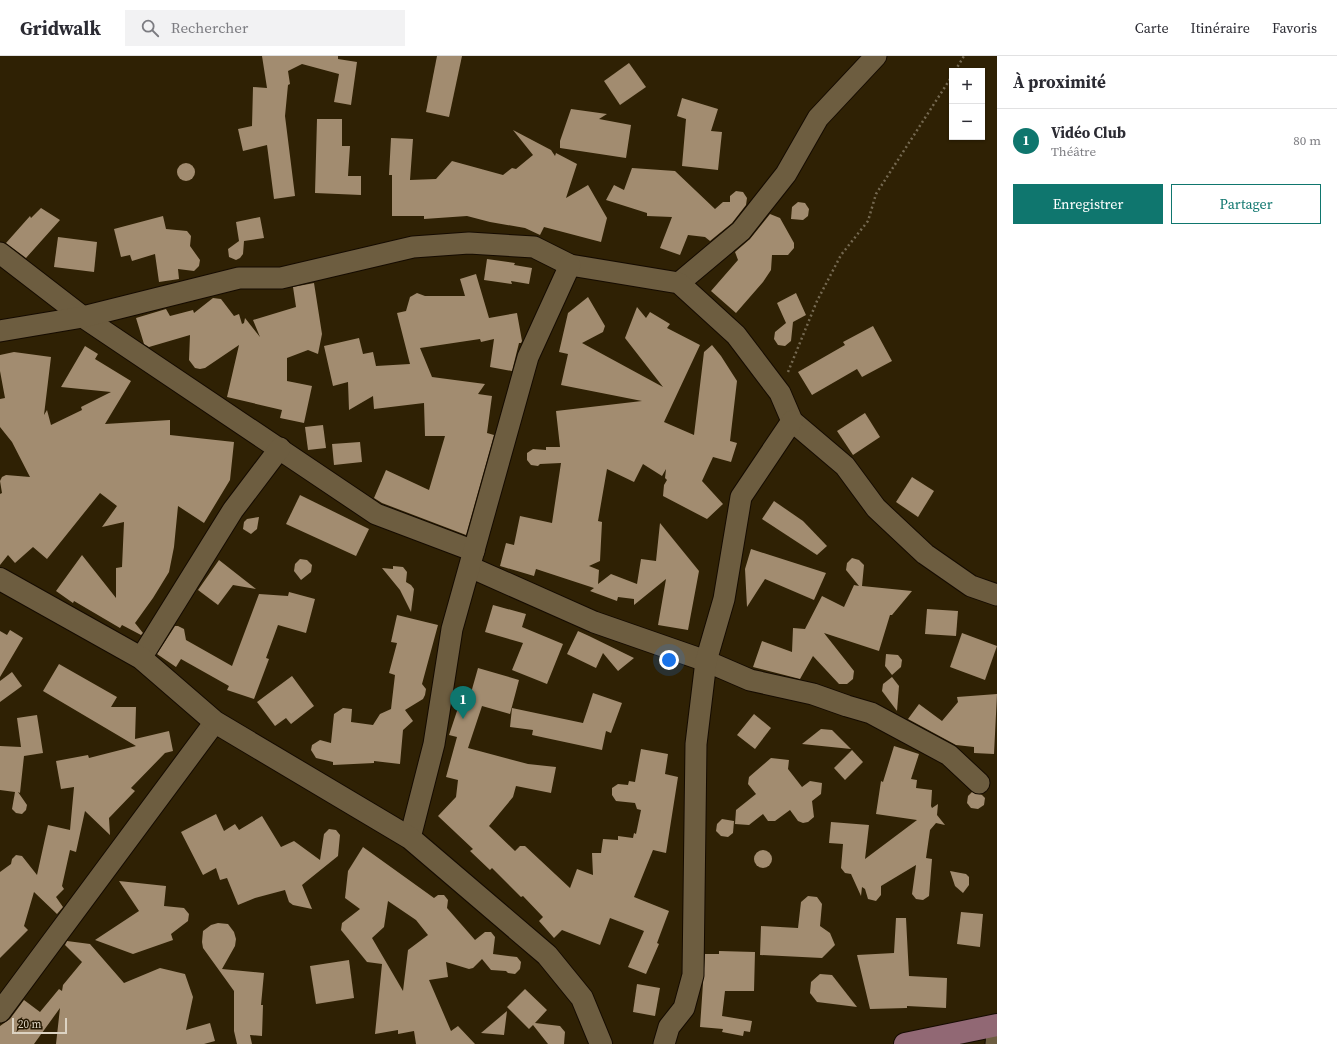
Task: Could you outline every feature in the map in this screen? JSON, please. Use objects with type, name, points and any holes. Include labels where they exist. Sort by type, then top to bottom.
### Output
[{"type":"main road","points":[[905,1044],[997,1025]]},
{"type":"street","points":[[679,283],[741,231],[786,174],[818,118],[876,56]]},
{"type":"street","points":[[0,332],[83,317],[238,278],[281,278],[413,247],[469,243],[534,247],[570,264],[679,283],[736,335],[780,393],[792,421],[845,466],[876,508],[925,554],[972,586],[997,595]]},
{"type":"street","points":[[0,254],[83,317],[280,448],[376,514],[472,559],[594,622],[706,661],[750,680],[813,694],[871,713],[950,755],[979,783]]},
{"type":"street","points":[[410,838],[434,744],[452,629],[528,357],[570,264]]},
{"type":"street","points":[[664,1044],[669,1027],[684,1008],[693,975],[696,744],[706,661],[724,599],[741,498],[792,421]]},
{"type":"street","points":[[141,658],[233,510],[280,448]]},
{"type":"street","points":[[0,579],[141,658],[215,722],[410,838],[548,955],[582,998],[601,1044]]},
{"type":"street","points":[[0,1012],[215,722]]},
{"type":"street","points":[[996,1044],[997,1034]]},
{"type":"path","points":[[957,68],[964,56]]},
{"type":"path","points":[[780,393],[796,348],[817,301],[841,255],[868,221],[876,194],[949,81]]},
{"type":"building","points":[[262,56],[338,56],[338,59],[357,62],[351,105],[334,102],[339,74],[302,64],[288,71],[290,84],[288,85],[285,116],[295,196],[274,199],[267,145],[243,151],[238,129],[252,126],[253,87],[267,88]]},
{"type":"building","points":[[437,56],[462,56],[449,117],[426,112]]},
{"type":"building","points":[[629,63],[646,87],[620,105],[604,81]]},
{"type":"building","points":[[682,98],[718,109],[711,131],[722,132],[718,170],[682,166],[686,119],[677,116]]},
{"type":"building","points":[[571,109],[607,114],[599,119],[631,125],[626,158],[560,148],[560,141]]},
{"type":"building","points":[[317,119],[342,119],[342,146],[350,146],[348,176],[361,176],[361,195],[315,193]]},
{"type":"building","points":[[513,130],[551,150],[555,156],[556,153],[577,164],[566,198],[588,185],[607,218],[601,242],[544,227],[540,235],[525,228],[490,222],[467,216],[424,219],[424,216],[392,216],[392,175],[389,175],[391,138],[413,139],[410,180],[436,179],[452,161],[503,175],[512,168],[516,169],[533,155]]},
{"type":"building","points":[[186,163],[192,166],[195,172],[192,178],[186,181],[180,178],[177,172],[180,166]]},
{"type":"building","points":[[632,168],[675,171],[715,209],[723,202],[730,202],[730,196],[736,191],[743,192],[747,198],[746,205],[732,223],[710,241],[705,237],[688,235],[680,255],[660,248],[672,217],[647,216],[647,213],[606,200],[614,185],[624,190]]},
{"type":"building","points":[[798,202],[805,203],[809,209],[808,216],[803,220],[791,219],[792,207]]},
{"type":"building","points":[[41,208],[60,220],[26,258],[6,243],[30,216],[31,218]]},
{"type":"building","points":[[770,214],[780,218],[794,243],[794,248],[788,255],[772,255],[771,270],[763,282],[736,313],[711,291],[738,260],[735,252],[750,239]]},
{"type":"building","points":[[163,216],[166,229],[187,231],[191,236],[190,246],[200,260],[199,266],[194,271],[178,269],[179,279],[159,282],[155,254],[132,261],[130,255],[121,257],[114,229]]},
{"type":"building","points":[[260,217],[264,238],[244,241],[243,254],[240,258],[236,260],[229,257],[228,249],[239,241],[236,222]]},
{"type":"building","points":[[58,237],[97,242],[94,272],[54,267]]},
{"type":"building","points":[[487,259],[515,263],[514,265],[532,268],[529,284],[511,281],[512,284],[484,280]]},
{"type":"building","points":[[476,274],[489,318],[517,313],[522,341],[519,343],[512,371],[490,367],[494,339],[481,342],[480,339],[420,348],[432,377],[485,384],[478,394],[492,396],[487,433],[494,435],[466,535],[382,503],[374,498],[386,470],[429,490],[445,436],[425,436],[424,403],[374,409],[373,396],[349,410],[348,382],[333,386],[324,346],[359,338],[363,354],[373,352],[376,366],[410,364],[397,313],[406,311],[410,297],[417,293],[425,296],[465,296],[460,279]]},
{"type":"building","points":[[314,283],[322,334],[318,354],[308,350],[287,358],[287,381],[312,386],[304,423],[280,418],[282,410],[227,397],[239,345],[205,368],[195,368],[189,360],[190,335],[149,347],[144,344],[136,318],[166,309],[170,316],[193,310],[194,313],[213,298],[221,299],[234,316],[239,314],[242,324],[244,323],[245,318],[260,337],[253,320],[296,307],[293,287]]},
{"type":"building","points":[[796,293],[806,315],[793,322],[791,341],[785,346],[778,345],[774,339],[775,332],[786,323],[777,303]]},
{"type":"building","points":[[588,297],[605,326],[603,332],[582,343],[663,387],[625,338],[637,307],[646,318],[650,312],[670,324],[667,328],[700,345],[664,422],[694,435],[704,352],[712,345],[737,381],[730,441],[737,443],[731,462],[713,457],[702,481],[723,504],[707,519],[663,496],[664,485],[667,480],[665,478],[666,469],[662,476],[643,464],[634,482],[607,469],[598,521],[602,522],[600,561],[589,566],[599,570],[598,584],[611,574],[637,584],[641,559],[656,561],[660,523],[699,571],[688,630],[658,625],[666,579],[634,605],[634,599],[618,597],[617,601],[590,591],[594,588],[536,569],[534,576],[500,566],[506,543],[514,545],[520,516],[552,523],[561,463],[540,464],[538,466],[531,465],[527,460],[527,453],[533,449],[546,450],[546,447],[560,447],[556,411],[642,401],[561,385],[568,354],[559,352],[568,313]]},
{"type":"building","points":[[873,326],[892,361],[862,377],[857,369],[812,395],[798,372],[845,345],[843,342]]},
{"type":"building","points":[[85,346],[98,354],[95,359],[131,381],[105,424],[170,420],[170,435],[234,442],[230,480],[204,523],[178,506],[174,547],[169,572],[135,623],[143,633],[141,635],[122,625],[120,628],[74,601],[73,603],[56,591],[82,555],[116,598],[116,568],[122,567],[124,522],[102,527],[117,506],[100,493],[47,559],[33,547],[15,563],[8,555],[0,565],[0,494],[2,493],[0,481],[2,477],[6,475],[30,477],[12,442],[0,427],[0,399],[5,398],[0,371],[0,355],[14,352],[51,357],[44,415],[47,410],[51,425],[82,410],[81,407],[111,392],[61,387]]},
{"type":"building","points":[[865,413],[880,437],[853,455],[837,431]]},
{"type":"building","points":[[323,425],[326,448],[308,450],[305,427]]},
{"type":"building","points":[[360,442],[362,462],[334,465],[332,444]]},
{"type":"building","points":[[912,477],[934,491],[918,517],[896,502]]},
{"type":"building","points":[[300,495],[369,529],[356,556],[286,524]]},
{"type":"building","points":[[774,501],[803,521],[827,546],[817,555],[762,519]]},
{"type":"building","points":[[259,517],[257,529],[251,534],[243,529],[244,522],[247,519]]},
{"type":"building","points":[[751,549],[826,573],[814,600],[765,579],[747,607],[745,569]]},
{"type":"building","points":[[852,558],[859,560],[864,565],[862,586],[912,591],[892,615],[890,615],[879,651],[824,633],[854,671],[853,679],[847,684],[839,684],[813,656],[800,679],[753,667],[762,641],[792,652],[793,628],[805,629],[822,596],[844,607],[854,585],[859,586],[846,570],[847,563]]},
{"type":"building","points":[[300,559],[307,560],[312,565],[311,572],[301,580],[294,571],[295,564]]},
{"type":"building","points":[[219,560],[256,589],[233,585],[218,605],[198,590]]},
{"type":"building","points":[[393,566],[403,567],[407,572],[406,582],[414,589],[411,612],[400,590],[382,568],[393,569]]},
{"type":"building","points":[[289,592],[315,599],[306,633],[278,625],[266,658],[269,659],[254,699],[227,690],[229,686],[181,659],[176,667],[157,654],[175,626],[178,626],[184,629],[186,640],[232,666],[259,594],[288,596]]},
{"type":"building","points":[[493,605],[526,614],[522,627],[563,644],[547,684],[512,670],[523,643],[485,632]]},
{"type":"building","points":[[927,609],[958,611],[956,636],[925,634]]},
{"type":"building","points":[[397,615],[438,625],[422,684],[426,689],[425,695],[423,699],[405,710],[413,721],[403,730],[400,764],[374,761],[374,763],[333,765],[333,762],[316,758],[311,750],[312,745],[320,740],[331,743],[334,714],[343,708],[352,709],[351,722],[373,725],[380,714],[391,709],[395,675],[389,673],[397,643],[391,642]]},
{"type":"building","points":[[10,630],[23,638],[0,677],[0,631],[7,635]]},
{"type":"building","points":[[578,631],[634,658],[618,671],[603,653],[596,668],[567,654]]},
{"type":"building","points":[[962,633],[997,646],[985,680],[950,667]]},
{"type":"building","points":[[886,654],[898,655],[902,660],[901,667],[892,675],[885,666]]},
{"type":"building","points":[[59,664],[117,697],[111,707],[136,707],[135,739],[169,731],[173,751],[165,753],[131,788],[135,791],[109,818],[110,835],[85,811],[76,852],[70,850],[62,886],[64,889],[56,897],[63,907],[57,914],[34,892],[24,926],[28,930],[0,958],[0,872],[11,864],[12,859],[16,855],[22,856],[37,875],[48,825],[70,830],[74,787],[61,789],[56,761],[88,755],[89,758],[136,746],[43,691]]},
{"type":"building","points":[[478,668],[519,680],[510,714],[482,706],[468,748],[528,764],[556,767],[551,793],[516,786],[513,797],[489,826],[515,851],[520,846],[525,846],[570,888],[577,869],[593,875],[592,853],[601,853],[603,839],[618,840],[618,836],[633,838],[634,833],[636,834],[641,810],[637,809],[635,803],[616,801],[612,795],[612,788],[618,784],[628,785],[629,781],[635,782],[641,749],[668,754],[665,774],[678,777],[666,853],[653,850],[634,897],[669,911],[657,943],[659,944],[646,974],[628,967],[644,931],[610,918],[600,945],[562,930],[554,938],[539,921],[543,917],[523,896],[521,897],[492,868],[490,870],[470,851],[473,849],[438,816],[456,797],[458,780],[446,777],[457,737],[449,735],[459,705],[467,707]]},
{"type":"building","points":[[12,672],[22,686],[0,702],[0,681]]},
{"type":"building","points":[[292,676],[314,706],[291,724],[286,718],[275,726],[257,702]]},
{"type":"building","points":[[892,677],[899,686],[897,711],[882,691],[883,684]]},
{"type":"building","points":[[593,693],[622,703],[611,733],[606,731],[602,750],[532,735],[533,730],[510,727],[512,708],[583,723]]},
{"type":"building","points":[[997,694],[994,754],[974,753],[974,747],[956,745],[908,719],[919,704],[942,721],[958,702],[957,697]]},
{"type":"building","points":[[754,714],[771,728],[755,749],[737,735]]},
{"type":"building","points":[[37,715],[43,753],[24,756],[20,793],[18,792],[27,805],[26,810],[22,814],[16,813],[12,809],[15,792],[0,790],[0,746],[21,747],[17,718]]},
{"type":"building","points":[[821,729],[832,730],[851,749],[802,744]]},
{"type":"building","points":[[894,746],[919,754],[911,779],[917,780],[916,788],[932,790],[931,806],[932,808],[938,804],[937,815],[945,825],[936,823],[930,830],[926,858],[932,859],[929,896],[923,900],[916,899],[912,894],[916,865],[881,886],[881,895],[876,901],[868,899],[865,889],[862,887],[861,896],[851,874],[845,873],[841,868],[843,844],[829,843],[831,822],[869,825],[865,859],[917,820],[876,814],[881,781],[883,782]]},
{"type":"building","points":[[852,750],[863,762],[845,780],[834,768]]},
{"type":"building","points":[[771,758],[789,760],[788,769],[802,787],[810,781],[822,783],[821,794],[812,801],[814,817],[808,822],[803,823],[798,821],[790,810],[775,821],[768,821],[763,814],[749,825],[735,824],[736,810],[756,794],[748,784],[749,777]]},
{"type":"building","points":[[972,792],[982,795],[985,798],[984,805],[978,809],[971,808],[967,803],[968,796]]},
{"type":"building","points":[[216,814],[224,831],[235,824],[239,830],[262,816],[281,847],[294,841],[320,860],[324,834],[329,829],[336,830],[340,835],[338,856],[302,885],[312,909],[293,905],[289,902],[285,890],[255,898],[238,905],[227,878],[220,880],[216,868],[203,875],[181,832]]},
{"type":"building","points":[[722,819],[734,821],[733,833],[728,837],[721,836],[716,831],[717,824]]},
{"type":"building","points":[[363,847],[434,898],[438,895],[444,895],[448,900],[447,908],[475,940],[485,932],[491,932],[495,937],[493,954],[517,957],[521,962],[520,969],[515,974],[508,973],[506,971],[491,970],[482,959],[473,968],[469,969],[446,962],[448,977],[429,980],[451,1031],[458,1026],[475,1044],[416,1044],[414,1031],[398,1034],[398,1030],[375,1034],[382,964],[367,962],[341,930],[342,923],[360,909],[345,898],[348,871]],"holes":[[[388,901],[416,920],[428,935],[408,950],[403,991],[372,938],[384,927]]]},
{"type":"building","points":[[763,850],[769,853],[772,859],[769,865],[763,868],[757,865],[754,859],[757,853]]},
{"type":"building","points":[[950,871],[966,874],[969,877],[969,885],[963,893],[955,886]]},
{"type":"building","points":[[119,881],[166,886],[164,906],[184,908],[189,914],[188,921],[171,934],[173,940],[133,954],[95,940],[139,911]]},
{"type":"building","points":[[808,896],[817,897],[822,904],[820,926],[830,933],[835,945],[822,958],[760,955],[761,926],[798,928],[801,902]]},
{"type":"building","points":[[961,912],[983,914],[980,947],[957,944]]},
{"type":"building","points":[[896,918],[906,918],[909,976],[947,978],[946,1008],[907,1006],[907,1008],[870,1009],[857,955],[894,953]]},
{"type":"building","points":[[218,923],[228,924],[234,932],[236,939],[235,946],[222,969],[264,973],[261,1005],[263,1005],[262,1036],[250,1035],[252,1044],[237,1044],[234,1031],[234,991],[203,948],[203,931],[211,925]]},
{"type":"building","points":[[67,941],[90,944],[124,983],[160,968],[185,974],[193,997],[186,1030],[210,1023],[215,1041],[204,1044],[56,1044],[60,1008],[34,1044],[0,1044],[0,1026],[10,1019],[24,1000],[40,1012],[59,989],[62,991],[63,985],[82,962],[65,945]]},
{"type":"building","points":[[719,951],[755,952],[754,991],[725,991],[722,1016],[752,1021],[750,1032],[744,1031],[743,1036],[722,1032],[723,1029],[700,1027],[705,954],[719,954]]},
{"type":"building","points":[[349,960],[354,998],[316,1004],[310,966]]},
{"type":"building","points":[[820,974],[832,975],[857,1007],[817,1002],[810,993],[811,982]]},
{"type":"building","points":[[637,984],[660,988],[655,1016],[633,1012]]},
{"type":"building","points":[[525,989],[547,1010],[535,1023],[560,1026],[565,1032],[564,1044],[548,1044],[533,1025],[529,1029],[507,1007]]},
{"type":"building","points":[[507,1011],[504,1035],[481,1033]]},
{"type":"place","name":"Vidéo Club","points":[[463,719]]}]
